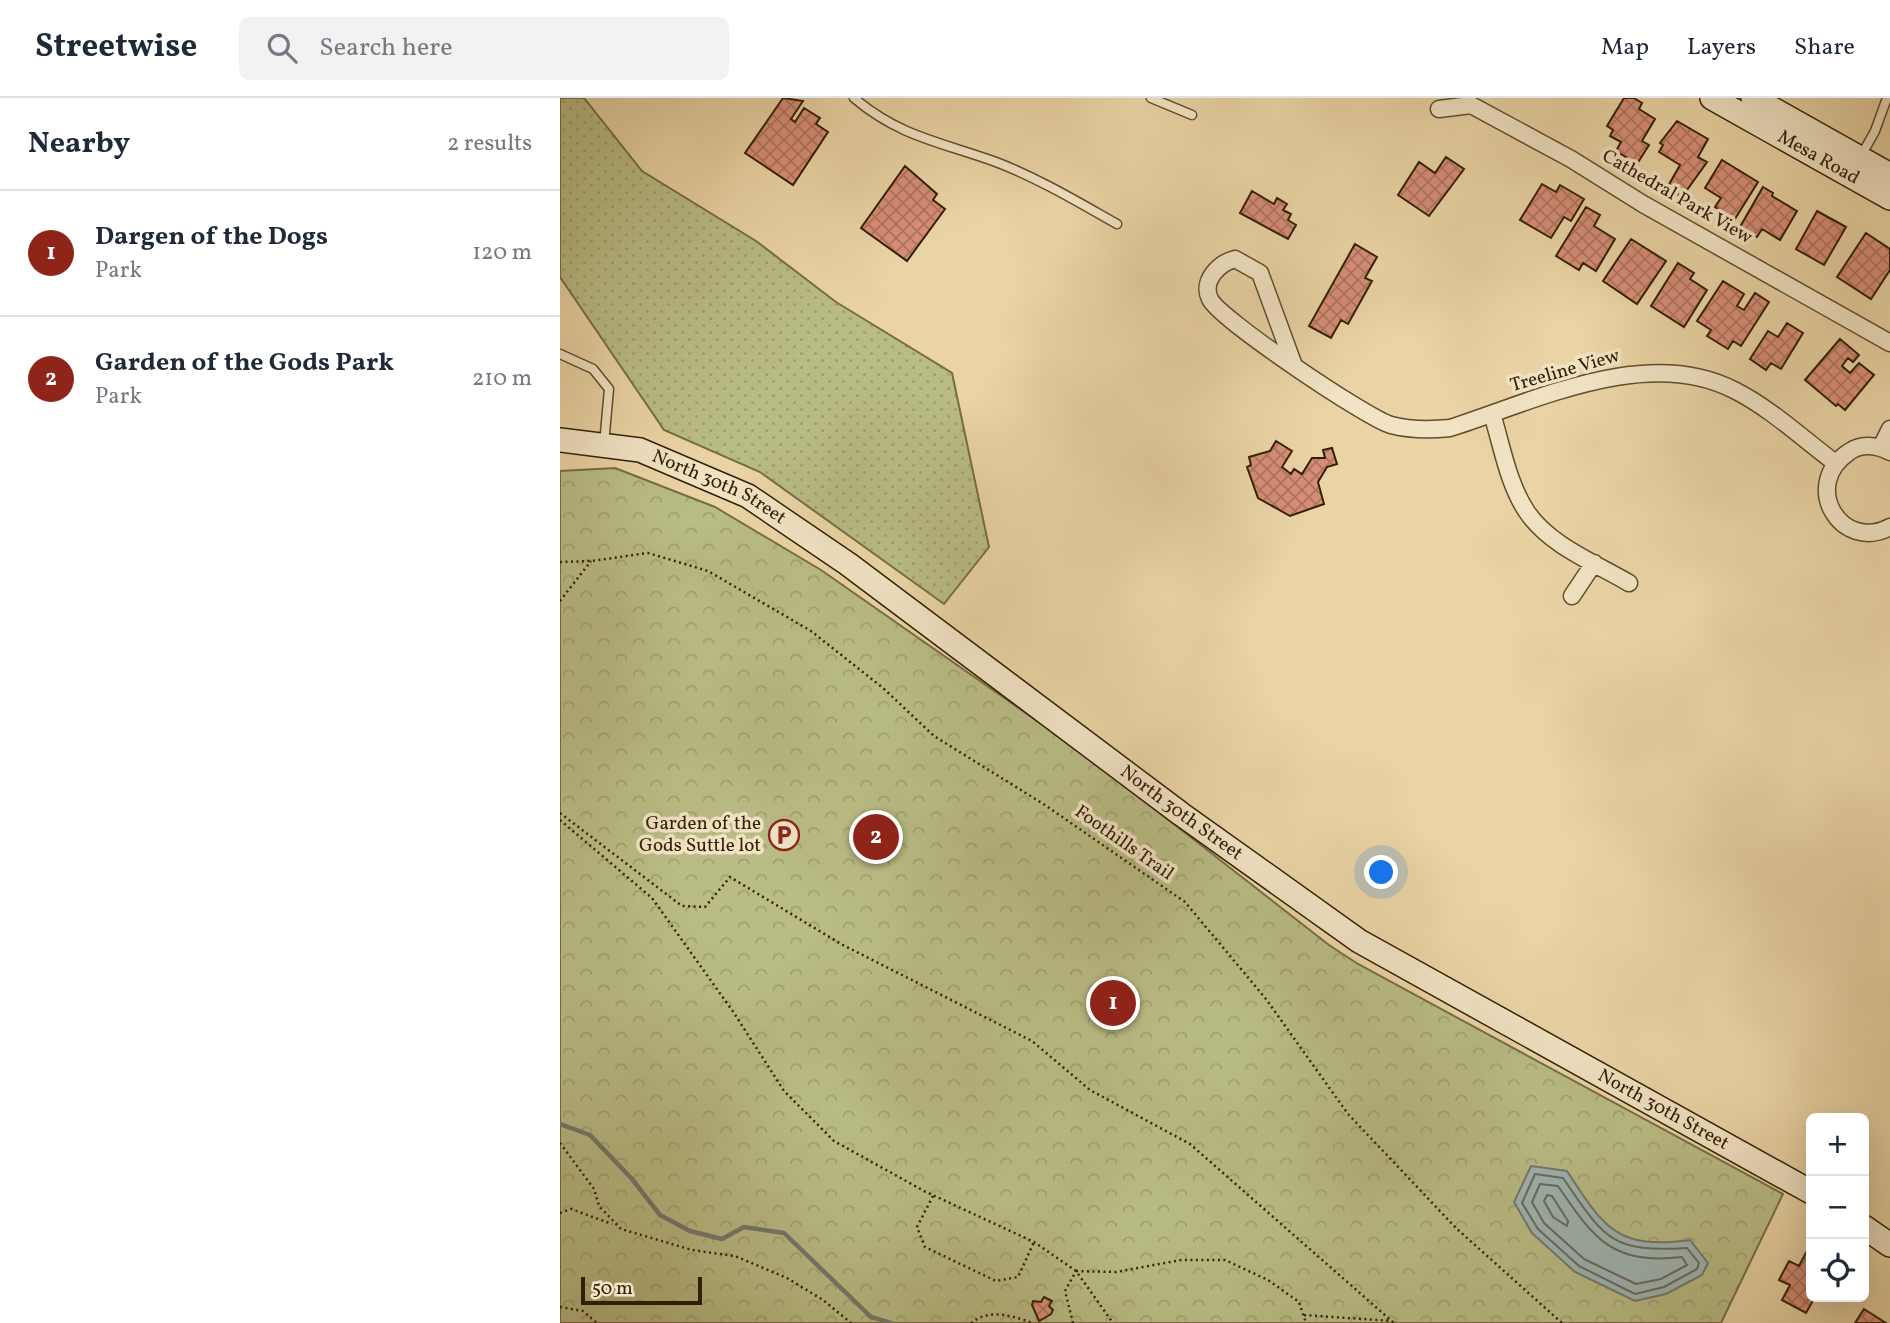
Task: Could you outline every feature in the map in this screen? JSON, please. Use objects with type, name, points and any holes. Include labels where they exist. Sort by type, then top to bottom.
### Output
[{"type":"main road","name":"Mesa Road","points":[[1712,98],[1890,198]]},
{"type":"main road","name":"Mesa Road","points":[[1753,98],[1890,176]]},
{"type":"main road","name":"North 30th Street","points":[[560,440],[604,444],[667,459],[748,496],[777,513],[1171,807],[1359,941],[1806,1189]]},
{"type":"main road","points":[[1869,1230],[1890,1245]]},
{"type":"street","name":"Cathedral Park View","points":[[1439,109],[1471,105],[1571,159],[1643,204],[1890,343]]},
{"type":"street","name":"Treeline View","points":[[1293,363],[1261,273],[1236,259],[1219,266],[1208,288],[1210,299],[1223,314],[1349,403],[1390,425],[1439,429],[1602,380],[1641,373],[1689,375],[1733,389],[1835,462]]},
{"type":"street","name":"Treeline View","points":[[1492,414],[1514,485],[1528,513],[1549,536],[1629,583]]},
{"type":"street","points":[[1890,429],[1885,450],[1853,449],[1835,462],[1827,479],[1826,494],[1832,512],[1840,522],[1864,533],[1890,527]]},
{"type":"street","points":[[1572,596],[1594,563]]},
{"type":"lane","points":[[854,98],[878,119],[929,141],[997,163],[1065,194],[1117,224]]},
{"type":"lane","points":[[1151,98],[1192,115]]},
{"type":"lane","points":[[1859,158],[1881,116],[1886,98]]},
{"type":"lane","points":[[1881,116],[1890,121]]},
{"type":"lane","points":[[560,354],[593,369],[609,389],[604,444]]},
{"type":"path","name":"Foothills Trail","points":[[560,562],[591,561],[648,553],[708,571],[811,632],[883,688],[934,736],[1045,805],[1185,902],[1266,999],[1348,1114],[1457,1229],[1562,1323]]},
{"type":"path","points":[[560,601],[591,561]]},
{"type":"path","points":[[560,813],[682,906],[705,907],[730,877],[841,944],[1032,1041],[1090,1090],[1190,1144],[1393,1322]]},
{"type":"path","points":[[560,820],[652,898],[734,1013],[783,1091],[834,1141],[933,1195],[1034,1242],[1076,1271],[1113,1323]]},
{"type":"path","points":[[560,1143],[574,1158],[594,1189],[599,1206],[615,1225]]},
{"type":"path","points":[[933,1195],[917,1227],[925,1247],[996,1281],[1018,1277],[1034,1242]]},
{"type":"path","points":[[560,1213],[571,1209],[692,1250],[735,1256],[787,1278],[823,1300],[851,1323]]},
{"type":"path","points":[[1076,1271],[1116,1272],[1181,1260],[1225,1260],[1268,1280],[1299,1302],[1306,1323]]},
{"type":"path","points":[[1073,1323],[1065,1291],[1076,1271]]},
{"type":"path","points":[[560,1307],[583,1311],[597,1323]]},
{"type":"path","points":[[971,1323],[983,1316],[1001,1314],[1033,1323]]},
{"type":"path","points":[[1304,1315],[1393,1322]]},
{"type":"green space","points":[[560,98],[584,98],[642,171],[756,241],[836,302],[952,373],[989,547],[944,604],[760,472],[664,430],[560,277]]},
{"type":"green space","points":[[615,468],[715,507],[821,570],[1079,750],[1329,945],[1358,964],[1783,1194],[1721,1323],[560,1323],[560,471]]},
{"type":"water","points":[[1531,1166],[1567,1171],[1603,1221],[1629,1238],[1665,1242],[1690,1240],[1708,1263],[1702,1275],[1666,1294],[1635,1301],[1575,1272],[1532,1233],[1514,1202]]},
{"type":"building","points":[[783,98],[803,101],[791,119],[795,122],[804,108],[820,118],[816,124],[828,132],[793,185],[745,153]]},
{"type":"building","points":[[1624,98],[1634,98],[1642,103],[1639,109],[1655,119],[1642,141],[1649,145],[1637,164],[1616,151],[1621,142],[1610,136],[1613,130],[1607,126]]},
{"type":"building","points":[[1677,121],[1708,139],[1698,157],[1707,162],[1682,197],[1667,188],[1680,165],[1659,152],[1663,145],[1660,143]]},
{"type":"building","points":[[1446,157],[1464,169],[1429,216],[1398,195],[1419,162],[1435,173]]},
{"type":"building","points":[[1722,160],[1758,182],[1735,219],[1715,207],[1721,198],[1705,188]]},
{"type":"building","points":[[905,166],[937,194],[933,200],[945,209],[907,261],[861,228]]},
{"type":"building","points":[[1542,184],[1556,192],[1560,185],[1584,199],[1571,221],[1564,217],[1551,238],[1520,220]]},
{"type":"building","points":[[1763,187],[1773,193],[1772,196],[1797,211],[1780,240],[1762,229],[1757,237],[1740,227]]},
{"type":"building","points":[[1252,191],[1274,204],[1277,198],[1287,204],[1283,210],[1291,214],[1288,220],[1296,225],[1288,239],[1240,213]]},
{"type":"building","points":[[1586,207],[1600,215],[1594,226],[1615,239],[1596,271],[1583,263],[1579,270],[1556,256]]},
{"type":"building","points":[[1817,211],[1846,227],[1824,265],[1796,249]]},
{"type":"building","points":[[1866,233],[1890,249],[1890,270],[1871,299],[1837,277]]},
{"type":"building","points":[[1631,239],[1666,261],[1637,304],[1603,281]]},
{"type":"building","points":[[1355,244],[1377,257],[1365,278],[1372,281],[1348,324],[1341,320],[1331,338],[1309,326]]},
{"type":"building","points":[[1678,263],[1694,273],[1690,279],[1707,290],[1684,327],[1651,306]]},
{"type":"building","points":[[1723,281],[1744,294],[1737,306],[1744,310],[1755,293],[1769,302],[1741,346],[1733,341],[1728,349],[1707,336],[1711,330],[1697,321]]},
{"type":"building","points":[[1787,323],[1803,333],[1781,369],[1771,363],[1766,370],[1750,359],[1768,331],[1778,337]]},
{"type":"building","points":[[1840,339],[1859,355],[1853,362],[1848,358],[1842,366],[1850,373],[1859,363],[1874,375],[1845,410],[1838,404],[1836,406],[1805,380]]},
{"type":"building","points":[[1276,441],[1292,451],[1282,467],[1291,474],[1294,469],[1302,474],[1312,458],[1325,458],[1323,450],[1332,448],[1337,464],[1327,467],[1318,482],[1324,504],[1290,516],[1258,498],[1247,467],[1251,465],[1249,457],[1270,451]]},
{"type":"building","points":[[1806,1253],[1806,1302],[1812,1302],[1806,1313],[1782,1300],[1790,1285],[1779,1280],[1789,1261],[1799,1266]]},
{"type":"building","points":[[1044,1297],[1052,1301],[1049,1306],[1053,1310],[1039,1321],[1032,1305],[1033,1301],[1041,1302]]},
{"type":"building","points":[[1864,1309],[1886,1323],[1855,1323]]},
{"type":"waterway","points":[[560,1124],[590,1135],[632,1179],[660,1215],[690,1231],[722,1239],[744,1227],[784,1233],[871,1317],[891,1323]]},
{"type":"place","name":"Garden of the Gods Suttle lot","points":[[784,835]]},
{"type":"place","name":"Garden of the Gods Park","points":[[876,837]]},
{"type":"place","name":"Dargen of the Dogs","points":[[1113,1003]]}]
